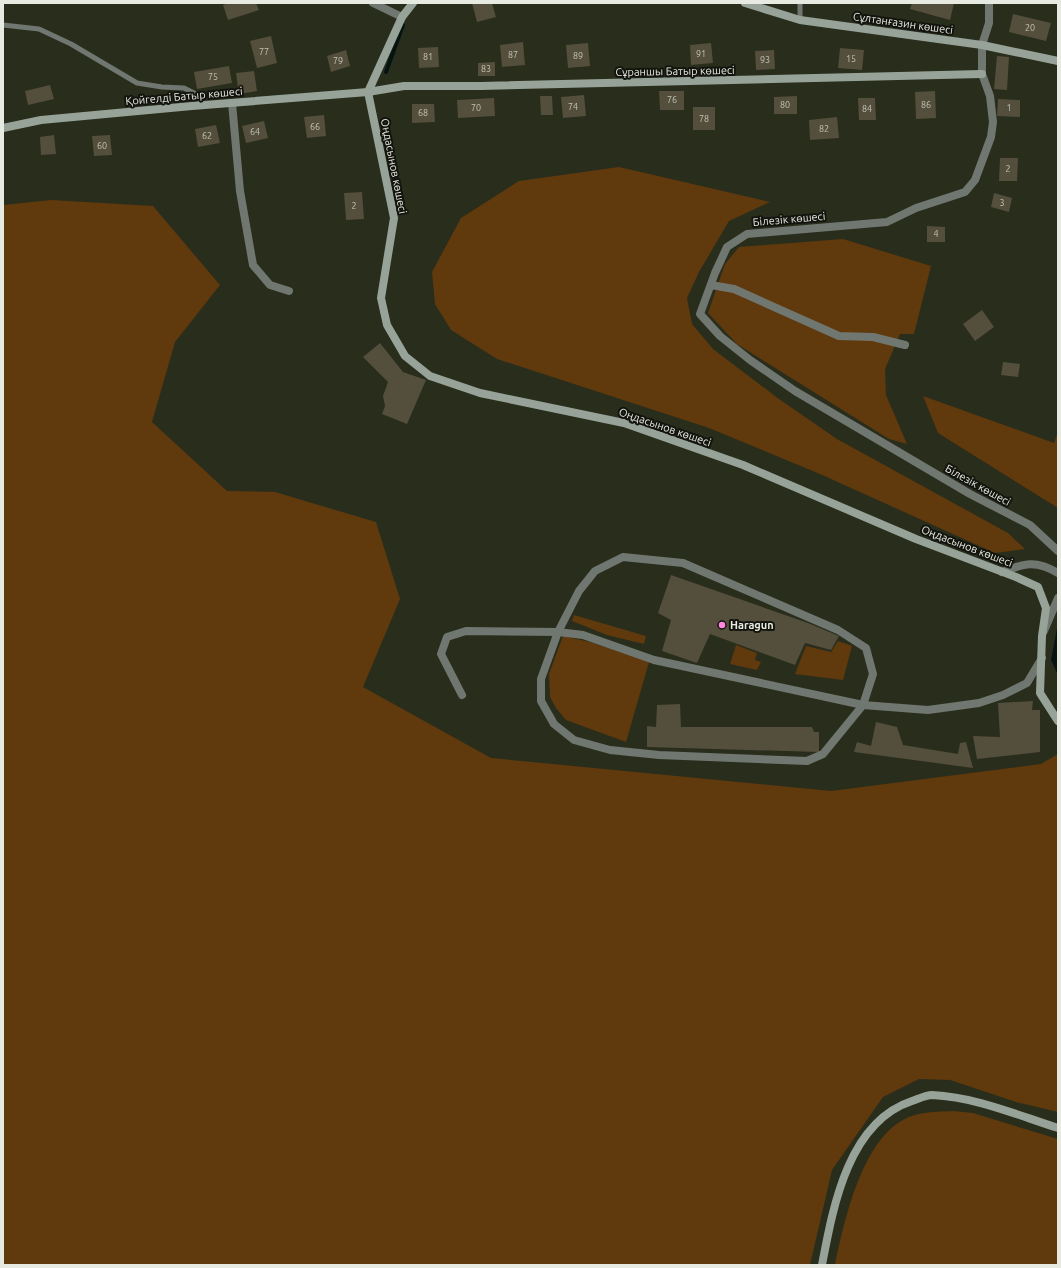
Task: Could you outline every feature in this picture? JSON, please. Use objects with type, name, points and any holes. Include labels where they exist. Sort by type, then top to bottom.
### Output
[{"type":"street","points":[[373,3],[402,17]]},
{"type":"street","points":[[368,92],[402,17],[413,3]]},
{"type":"street","name":"Сұлтанғазин көшесі","points":[[745,3],[800,20],[982,45],[1058,61]]},
{"type":"street","name":"Білезік көшесі","points":[[989,3],[989,23],[982,45],[982,74],[990,96],[993,122],[991,138],[975,180],[965,192],[916,208],[887,222],[747,234],[727,247],[700,314],[720,336],[750,360],[795,391],[970,494],[1030,525],[1058,551]]},
{"type":"street","name":"Сұраншы Батыр көшесі","points":[[368,92],[404,86],[480,86],[982,74]]},
{"type":"street","name":"Қойгелді Батыр көшесі","points":[[3,128],[41,120],[202,105],[368,92]]},
{"type":"street","name":"Оңдасынов көшесі","points":[[368,92],[394,218],[381,298],[387,325],[405,356],[430,376],[480,393],[624,423],[743,466],[916,539],[1038,587],[1046,608],[1042,636],[1040,693],[1058,720]]},
{"type":"street","points":[[232,103],[240,191],[253,265],[270,285],[289,291]]},
{"type":"street","points":[[711,285],[734,289],[838,336],[873,338],[905,346]]},
{"type":"street","points":[[623,557],[683,563],[838,630],[866,648],[873,674],[863,704],[823,754],[807,760],[659,755],[610,750],[574,740],[554,724],[541,701],[541,679],[558,632],[579,591],[595,571],[623,557]]},
{"type":"street","points":[[1002,572],[1022,564],[1040,564],[1058,573]]},
{"type":"street","points":[[1042,636],[1058,598]]},
{"type":"street","points":[[462,695],[441,654],[447,637],[466,632],[558,632],[583,636],[654,660],[863,704],[928,710],[979,703],[1003,695],[1027,683],[1042,658]]},
{"type":"street","points":[[822,1265],[834,1206],[856,1149],[875,1123],[898,1105],[930,1095],[971,1100],[1058,1128]]},
{"type":"lane","points":[[800,3],[800,20]]},
{"type":"lane","points":[[3,25],[39,29],[71,44],[137,83],[162,87],[184,88],[198,94],[202,105]]},
{"type":"shaded area","points":[[619,167],[770,202],[729,221],[699,272],[687,298],[692,324],[713,349],[779,399],[837,439],[1008,533],[1025,549],[995,553],[820,474],[709,428],[497,359],[451,330],[435,304],[432,272],[461,218],[519,181]]},
{"type":"shaded area","points":[[51,200],[153,206],[220,285],[175,342],[152,422],[227,491],[275,492],[376,522],[400,599],[363,687],[491,758],[831,791],[1041,764],[1058,754],[1058,1112],[1016,1102],[950,1080],[919,1079],[883,1097],[832,1170],[810,1265],[3,1265],[3,205]]},
{"type":"shaded area","points":[[843,239],[931,266],[914,334],[900,334],[885,369],[886,395],[907,444],[889,439],[737,344],[708,313],[725,264],[739,247]]},
{"type":"shaded area","points":[[923,396],[1054,443],[1058,432],[1058,508],[938,433]]},
{"type":"shaded area","points":[[574,615],[646,636],[644,644],[607,635],[572,621]]},
{"type":"shaded area","points":[[1058,623],[1058,675],[1051,660]]},
{"type":"shaded area","points":[[563,636],[590,642],[649,662],[626,742],[566,720],[556,708],[550,697],[549,674]]},
{"type":"shaded area","points":[[838,641],[852,646],[843,680],[795,674],[806,646],[831,652]]},
{"type":"shaded area","points":[[736,645],[757,653],[755,660],[761,662],[757,670],[730,664]]},
{"type":"shaded area","points":[[954,1111],[973,1113],[1058,1139],[1058,1265],[835,1265],[849,1206],[865,1165],[876,1146],[888,1131],[909,1117],[928,1112]]},
{"type":"building","points":[[229,3],[256,3],[259,10],[228,20],[223,5]]},
{"type":"building","points":[[472,3],[492,3],[496,17],[477,22]]},
{"type":"building","points":[[912,3],[954,3],[950,20],[910,9]]},
{"type":"building","points":[[1013,14],[1051,23],[1046,41],[1009,32]]},
{"type":"building","points":[[271,36],[277,63],[257,68],[250,41]]},
{"type":"building","points":[[523,42],[525,65],[502,67],[500,45]]},
{"type":"building","points":[[588,43],[590,66],[568,68],[566,45]]},
{"type":"building","points":[[711,43],[713,63],[691,65],[690,45]]},
{"type":"building","points":[[438,47],[439,67],[419,68],[418,48]]},
{"type":"building","points":[[840,48],[864,50],[862,70],[838,68]]},
{"type":"building","points":[[346,50],[350,66],[331,72],[327,56]]},
{"type":"building","points":[[774,50],[775,69],[756,70],[755,51]]},
{"type":"building","points":[[997,56],[1009,57],[1007,90],[994,89]]},
{"type":"building","points":[[495,62],[495,76],[478,76],[478,63]]},
{"type":"building","points":[[229,66],[232,83],[197,89],[194,72]]},
{"type":"building","points":[[254,71],[257,91],[239,94],[236,73]]},
{"type":"building","points":[[50,85],[54,99],[28,105],[25,91]]},
{"type":"building","points":[[659,91],[684,91],[684,110],[660,110]]},
{"type":"building","points":[[935,91],[936,118],[916,119],[915,92]]},
{"type":"building","points":[[584,95],[586,116],[563,118],[561,97]]},
{"type":"building","points":[[540,96],[552,96],[553,115],[541,115]]},
{"type":"building","points":[[797,96],[797,114],[774,114],[774,97]]},
{"type":"building","points":[[494,98],[495,116],[458,118],[457,100]]},
{"type":"building","points":[[858,98],[875,98],[876,120],[859,120]]},
{"type":"building","points":[[998,99],[1020,100],[1020,117],[997,116]]},
{"type":"building","points":[[412,104],[434,104],[435,122],[412,123]]},
{"type":"building","points":[[693,107],[715,107],[715,130],[693,130]]},
{"type":"building","points":[[324,115],[326,136],[307,138],[304,117]]},
{"type":"building","points":[[837,117],[839,138],[810,140],[809,120]]},
{"type":"building","points":[[264,121],[268,138],[246,143],[242,126]]},
{"type":"building","points":[[216,125],[220,143],[198,147],[195,129]]},
{"type":"building","points":[[54,135],[56,154],[41,155],[40,137]]},
{"type":"building","points":[[110,135],[112,155],[94,156],[92,136]]},
{"type":"building","points":[[1000,158],[1018,158],[1017,181],[999,181]]},
{"type":"building","points":[[362,192],[364,219],[346,220],[344,193]]},
{"type":"building","points":[[994,193],[1012,198],[1009,212],[991,207]]},
{"type":"building","points":[[927,226],[945,227],[945,242],[927,242]]},
{"type":"building","points":[[982,310],[994,327],[975,341],[963,324]]},
{"type":"building","points":[[380,343],[403,372],[426,380],[407,424],[382,414],[385,406],[383,396],[388,382],[363,357]]},
{"type":"building","points":[[1003,362],[1020,364],[1018,377],[1001,375]]},
{"type":"building","points":[[671,575],[808,623],[839,636],[831,650],[805,643],[795,665],[710,634],[697,663],[662,651],[671,620],[658,613]]},
{"type":"building","points":[[1033,701],[1032,710],[1040,710],[1040,752],[977,759],[973,736],[1000,737],[998,703]]},
{"type":"building","points":[[680,704],[681,727],[812,727],[814,732],[819,732],[819,752],[647,747],[647,726],[656,727],[657,705]]},
{"type":"building","points":[[876,722],[897,727],[903,745],[958,754],[960,743],[966,742],[973,768],[854,752],[857,742],[871,746]]},
{"type":"waterway","points":[[386,72],[403,25]]},
{"type":"place","name":"Haragun","points":[[722,625]]}]
